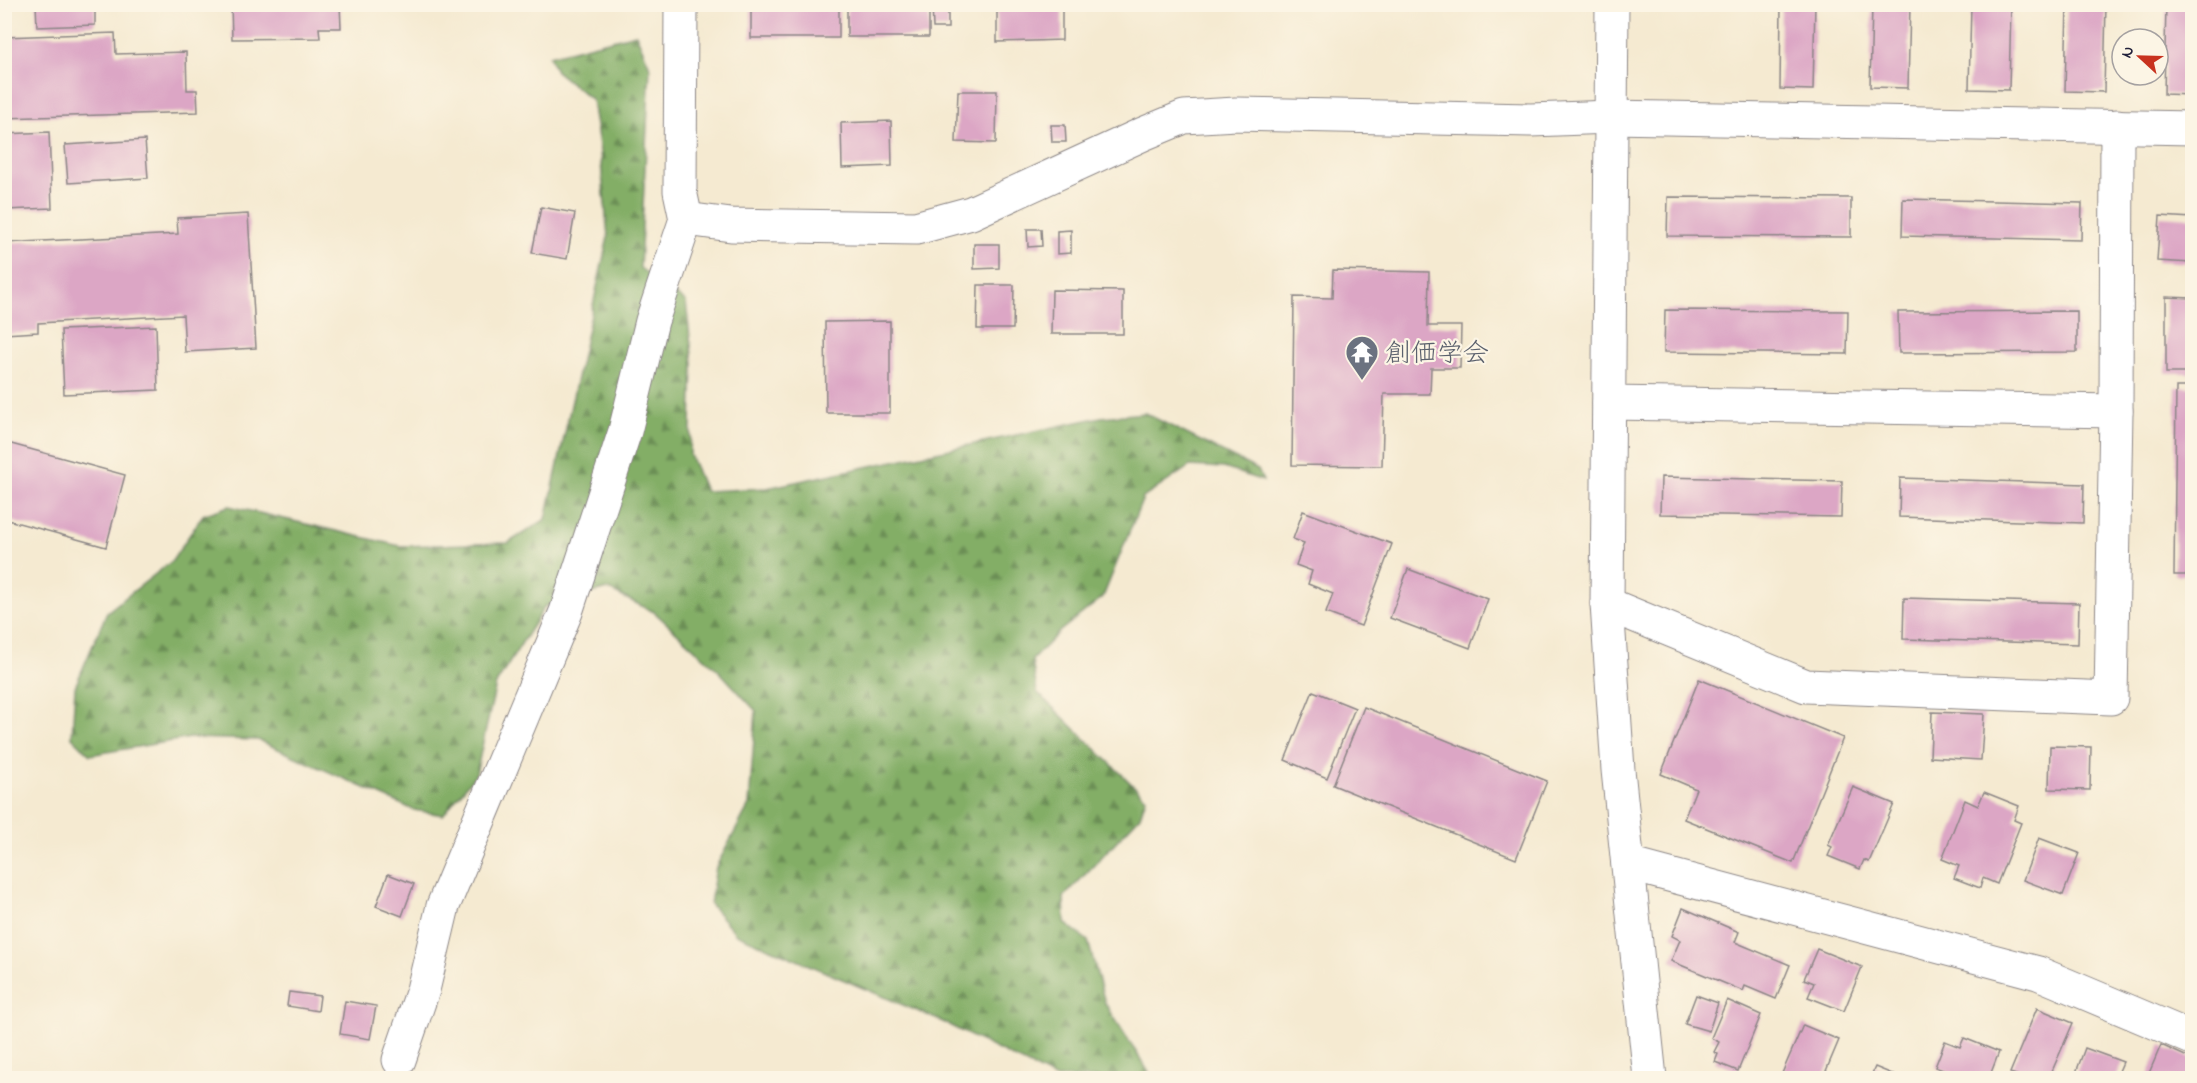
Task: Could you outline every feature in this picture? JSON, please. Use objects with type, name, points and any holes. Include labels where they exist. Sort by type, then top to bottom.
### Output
[{"type":"street","points":[[399,1060],[423,990],[443,906],[566,612],[625,431],[652,321],[686,219],[680,191],[681,4]]},
{"type":"street","points":[[1612,4],[1607,604],[1618,770],[1656,1076]]},
{"type":"street","points":[[686,219],[731,225],[916,228],[971,213],[1184,117],[1236,114],[1531,120],[1611,117],[2193,128]]},
{"type":"street","points":[[1607,604],[1806,686],[2111,698],[2116,411],[2117,126]]},
{"type":"street","points":[[1609,403],[2116,411]]},
{"type":"street","points":[[1628,864],[2038,972],[2193,1038]]},
{"type":"green space","points":[[636,34],[650,67],[640,268],[686,302],[693,364],[690,455],[705,491],[767,488],[1101,417],[1145,413],[1258,470],[1263,481],[1224,468],[1190,466],[1143,498],[1103,597],[1060,631],[1032,660],[1037,692],[1146,798],[1140,816],[1064,897],[1065,923],[1088,941],[1105,1003],[1151,1076],[1155,1078],[1054,1078],[941,1021],[736,934],[710,904],[716,867],[749,805],[756,711],[718,670],[654,612],[607,589],[545,606],[496,684],[476,774],[443,815],[414,810],[258,740],[190,738],[90,755],[72,737],[75,687],[107,612],[172,561],[203,515],[229,506],[400,546],[508,543],[546,519],[608,237],[600,152],[592,100],[556,71],[549,56]]},
{"type":"building","points":[[36,4],[95,4],[95,25],[37,27]]},
{"type":"building","points":[[231,4],[340,4],[341,28],[319,28],[320,38],[232,39]]},
{"type":"building","points":[[751,4],[839,4],[839,38],[751,38]]},
{"type":"building","points":[[847,4],[929,4],[929,37],[847,37]]},
{"type":"building","points":[[932,4],[948,4],[948,28],[933,28]]},
{"type":"building","points":[[997,4],[1062,4],[1062,40],[997,42]]},
{"type":"building","points":[[1781,4],[1815,4],[1813,90],[1780,89]]},
{"type":"building","points":[[1971,4],[2011,4],[2009,90],[1969,89]]},
{"type":"building","points":[[2067,4],[2106,4],[2104,92],[2065,91]]},
{"type":"building","points":[[2166,4],[2192,4],[2192,95],[2164,94],[2164,87],[2170,87],[2170,27],[2165,27]]},
{"type":"building","points":[[1872,5],[1910,5],[1908,88],[1870,87]]},
{"type":"building","points":[[115,33],[116,54],[186,52],[187,90],[197,90],[198,112],[4,118],[4,37]]},
{"type":"building","points":[[958,91],[997,91],[996,143],[956,142]]},
{"type":"building","points":[[891,121],[892,166],[842,168],[841,123]]},
{"type":"building","points":[[1051,125],[1065,125],[1066,142],[1052,142]]},
{"type":"building","points":[[49,132],[52,208],[5,210],[5,134]]},
{"type":"building","points":[[145,140],[148,178],[68,183],[65,145]]},
{"type":"building","points":[[1668,197],[1851,198],[1851,237],[1667,236]]},
{"type":"building","points":[[1903,199],[2082,203],[2081,240],[1902,236]]},
{"type":"building","points":[[541,207],[575,213],[567,259],[532,253]]},
{"type":"building","points":[[248,214],[256,348],[185,352],[183,315],[38,323],[38,332],[4,334],[4,243],[178,234],[177,218]]},
{"type":"building","points":[[2160,216],[2192,218],[2192,263],[2157,261]]},
{"type":"building","points":[[1027,229],[1041,229],[1042,246],[1028,247]]},
{"type":"building","points":[[1071,230],[1071,253],[1057,254],[1057,231]]},
{"type":"building","points":[[974,244],[999,244],[999,268],[974,269]]},
{"type":"building","name":"創価学会","points":[[1333,270],[1429,272],[1428,326],[1461,326],[1460,368],[1431,368],[1430,394],[1384,394],[1382,466],[1292,465],[1294,297],[1332,298]]},
{"type":"building","points":[[978,285],[1014,285],[1013,329],[977,329]]},
{"type":"building","points":[[1052,290],[1123,291],[1123,334],[1051,334]]},
{"type":"building","points":[[2166,297],[2192,298],[2192,373],[2166,373]]},
{"type":"building","points":[[1665,310],[1848,311],[1847,354],[1664,352]]},
{"type":"building","points":[[2077,311],[2077,352],[1899,353],[1898,312]]},
{"type":"building","points":[[890,321],[890,413],[826,413],[825,322]]},
{"type":"building","points":[[156,326],[158,390],[64,394],[61,330]]},
{"type":"building","points":[[2176,387],[2192,387],[2192,575],[2174,575]]},
{"type":"building","points":[[4,442],[125,475],[106,547],[4,519]]},
{"type":"building","points":[[1661,477],[1842,481],[1841,517],[1660,514]]},
{"type":"building","points":[[1900,478],[2084,484],[2083,523],[1899,517]]},
{"type":"building","points":[[1303,511],[1392,544],[1361,626],[1326,613],[1333,594],[1308,584],[1312,571],[1296,565],[1304,543],[1293,539]]},
{"type":"building","points":[[1408,569],[1488,599],[1470,648],[1390,618]]},
{"type":"building","points":[[1904,598],[2079,603],[2078,644],[1903,639]]},
{"type":"building","points":[[1699,679],[1843,738],[1793,863],[1684,819],[1696,789],[1661,774]]},
{"type":"building","points":[[1313,691],[1355,708],[1327,778],[1285,760]]},
{"type":"building","points":[[1364,707],[1547,781],[1516,859],[1333,785]]},
{"type":"building","points":[[1932,712],[1984,714],[1981,760],[1930,757]]},
{"type":"building","points":[[2050,746],[2091,747],[2090,790],[2049,789]]},
{"type":"building","points":[[1853,787],[1894,804],[1869,862],[1864,860],[1860,869],[1828,856],[1832,847],[1828,845]]},
{"type":"building","points":[[1984,792],[2019,806],[2014,820],[2021,823],[1997,884],[1983,878],[1980,888],[1954,878],[1959,866],[1942,859],[1965,800],[1978,806]]},
{"type":"building","points":[[2039,838],[2079,853],[2063,895],[2023,880]]},
{"type":"building","points":[[388,874],[414,884],[402,916],[376,906]]},
{"type":"building","points":[[1683,908],[1739,932],[1735,942],[1790,965],[1776,999],[1745,986],[1743,991],[1671,961],[1680,940],[1672,936]]},
{"type":"building","points":[[1817,949],[1862,967],[1844,1011],[1808,997],[1814,983],[1804,979]]},
{"type":"building","points":[[289,992],[320,996],[318,1011],[287,1006]]},
{"type":"building","points":[[1696,995],[1718,1003],[1709,1031],[1685,1024]]},
{"type":"building","points":[[1727,1000],[1761,1015],[1738,1071],[1715,1062],[1718,1054],[1714,1052],[1719,1042],[1711,1038]]},
{"type":"building","points":[[345,1001],[376,1006],[370,1039],[340,1034]]},
{"type":"building","points":[[2037,1008],[2073,1023],[2049,1078],[2025,1078],[2010,1073]]},
{"type":"building","points":[[1803,1025],[1839,1040],[1823,1078],[1780,1078]]},
{"type":"building","points":[[1964,1038],[1999,1052],[1989,1078],[1964,1078],[1935,1067],[1945,1041],[1960,1047]]},
{"type":"building","points":[[2161,1045],[2192,1059],[2192,1078],[2147,1078]]},
{"type":"building","points":[[2085,1048],[2123,1062],[2116,1078],[2074,1078]]},
{"type":"building","points":[[1875,1067],[1902,1078],[1870,1078]]},
{"type":"place","name":"創価学会","points":[[1362,381]]}]
